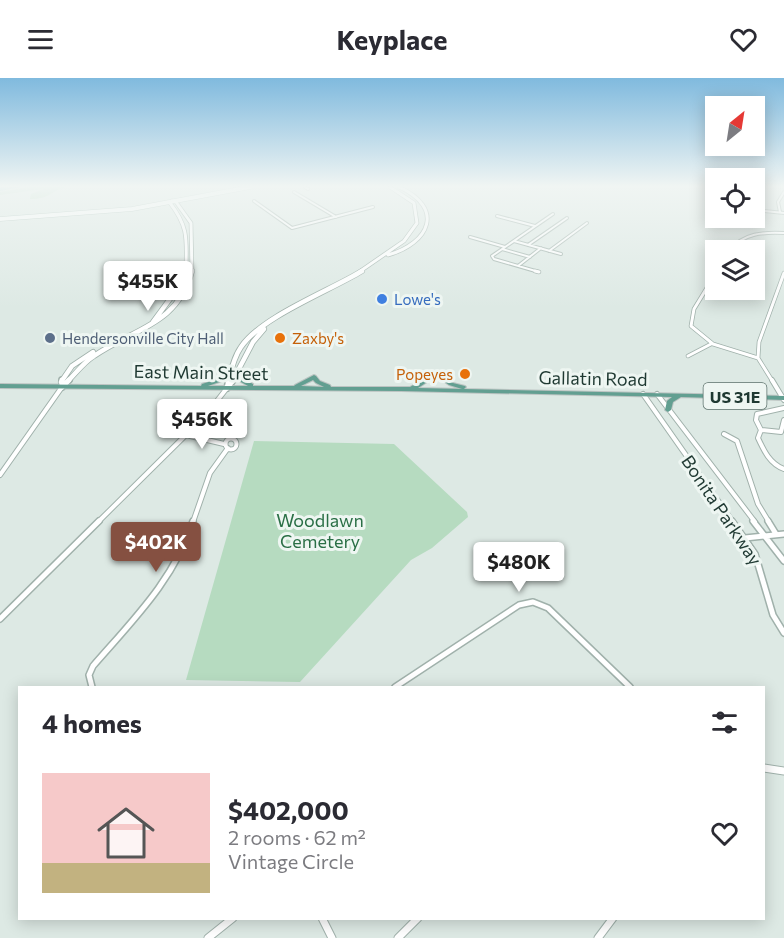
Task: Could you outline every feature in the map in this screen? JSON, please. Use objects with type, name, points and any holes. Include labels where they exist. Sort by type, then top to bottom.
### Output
[{"type":"main road","points":[[194,388],[219,381],[230,370]]},
{"type":"main road","points":[[411,389],[439,374],[451,384],[476,390]]},
{"type":"main road","points":[[236,377],[244,384],[261,388]]},
{"type":"main road","points":[[289,388],[314,377],[322,384],[338,389]]},
{"type":"main road","name":"East Main Street","points":[[0,386],[401,389]]},
{"type":"main road","name":"Gallatin Road","points":[[401,389],[784,398]]},
{"type":"main road","points":[[668,410],[671,400],[682,395]]},
{"type":"street","points":[[0,475],[62,387],[61,381],[72,366],[104,346],[140,331],[156,320],[174,301],[189,277],[187,227]]},
{"type":"street","points":[[227,388],[230,370],[241,346],[253,333],[388,255],[415,227]]},
{"type":"street","points":[[388,255],[396,254],[411,245],[424,233],[426,227]]},
{"type":"street","points":[[533,227],[503,248],[493,258],[539,272]]},
{"type":"street","points":[[528,245],[554,227]]},
{"type":"street","points":[[549,251],[581,227]]},
{"type":"street","points":[[741,240],[765,232],[784,232]]},
{"type":"street","points":[[470,237],[530,257]]},
{"type":"street","points":[[514,241],[561,254]]},
{"type":"street","points":[[518,266],[541,248]]},
{"type":"street","points":[[784,273],[759,342],[758,358],[784,398]]},
{"type":"street","points":[[705,291],[690,321],[697,333],[711,344],[728,351],[758,358]]},
{"type":"street","points":[[0,619],[214,406],[236,377],[253,340],[279,318]]},
{"type":"street","points":[[688,356],[711,344]]},
{"type":"street","name":"Bonita Parkway","points":[[643,394],[755,554],[775,621],[784,633]]},
{"type":"street","name":"Bonita Parkway","points":[[657,394],[784,561]]},
{"type":"street","points":[[784,408],[757,414],[756,420],[760,430],[758,438],[773,464],[784,469]]},
{"type":"street","points":[[760,430],[781,432],[784,420]]},
{"type":"street","points":[[724,434],[737,441],[758,504],[776,534]]},
{"type":"street","points":[[92,686],[89,681],[93,666],[173,567],[185,545],[211,468],[226,446],[186,435]]},
{"type":"street","points":[[745,538],[784,534]]},
{"type":"street","points":[[397,686],[519,605],[533,602],[548,608],[629,686]]},
{"type":"street","points":[[765,768],[784,771]]},
{"type":"street","points":[[208,938],[230,920]]},
{"type":"street","points":[[323,920],[332,938]]},
{"type":"street","points":[[398,938],[416,920]]},
{"type":"street","points":[[598,938],[612,920]]},
{"type":"green space","name":"Woodlawn Cemetery","points":[[254,441],[394,444],[467,512],[468,517],[432,548],[411,560],[300,682],[186,680]]},
{"type":"place","name":"Lowe's","points":[[382,299]]},
{"type":"place","name":"Hendersonville City Hall","points":[[50,338]]},
{"type":"place","name":"Zaxby's","points":[[280,338]]},
{"type":"place","name":"Popeyes","points":[[465,374]]}]
